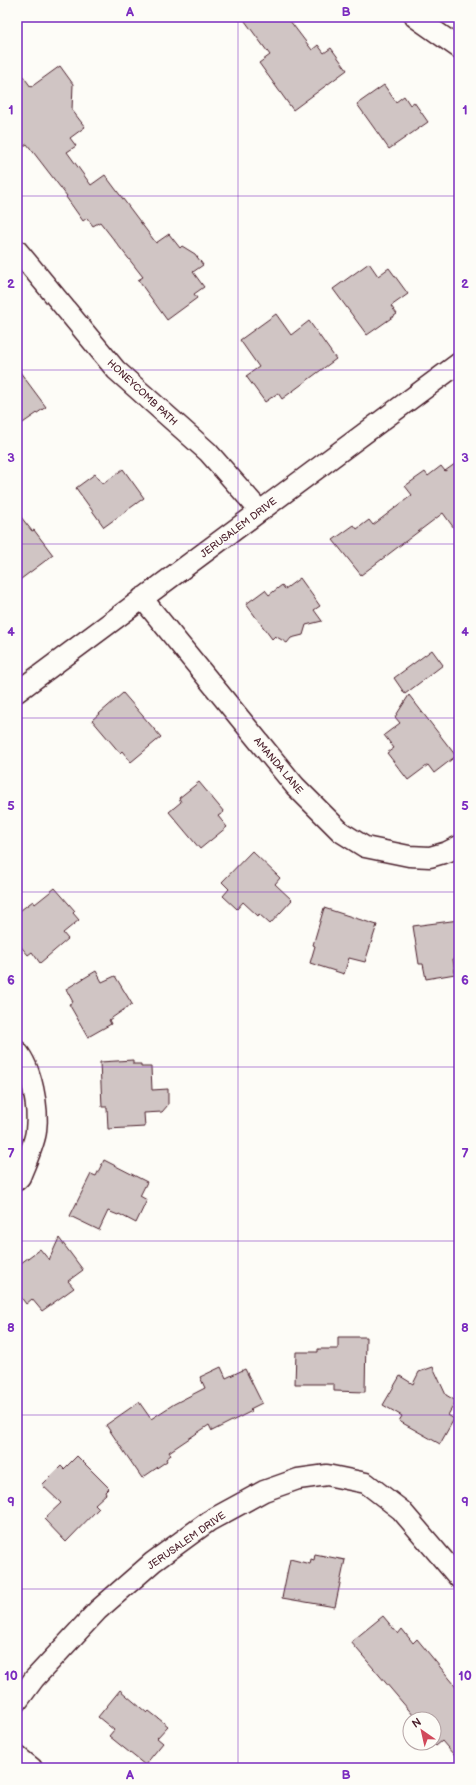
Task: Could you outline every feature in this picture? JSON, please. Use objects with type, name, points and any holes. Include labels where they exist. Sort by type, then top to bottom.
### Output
[{"type":"street","points":[[415,17],[459,48]]},
{"type":"street","name":"HONEYCOMB PATH","points":[[17,250],[116,370],[208,452],[260,511]]},
{"type":"street","name":"JERUSALEM DRIVE","points":[[17,692],[459,363]]},
{"type":"street","name":"AMANDA LANE","points":[[142,598],[295,786],[341,832],[364,847],[409,856],[430,857],[447,852],[459,846]]},
{"type":"street","points":[[17,1051],[22,1058],[35,1090],[36,1131],[20,1177],[17,1180]]},
{"type":"street","name":"JERUSALEM DRIVE","points":[[17,1702],[34,1678],[98,1610],[152,1562],[209,1521],[264,1491],[298,1479],[327,1475],[366,1483],[401,1510],[459,1578]]},
{"type":"street","points":[[17,1756],[32,1768]]},
{"type":"building","points":[[242,17],[287,17],[312,50],[318,45],[324,53],[331,48],[347,70],[293,110],[259,63],[270,55]]},
{"type":"building","points":[[60,66],[73,84],[72,110],[85,127],[70,138],[76,146],[67,152],[91,185],[105,175],[156,243],[169,234],[180,248],[182,246],[195,254],[203,265],[193,272],[204,287],[194,294],[197,298],[167,320],[138,280],[143,277],[100,222],[93,226],[87,218],[83,221],[66,197],[67,196],[27,144],[17,151],[17,68],[31,87]]},
{"type":"building","points":[[384,85],[396,102],[404,96],[410,105],[414,102],[428,122],[389,149],[357,104]]},
{"type":"building","points":[[369,263],[378,276],[389,268],[408,294],[391,306],[397,314],[367,335],[333,289]]},
{"type":"building","points":[[276,314],[291,335],[309,321],[336,359],[282,399],[278,393],[265,402],[246,376],[259,367],[240,340]]},
{"type":"building","points":[[17,368],[46,407],[17,427]]},
{"type":"building","points":[[459,461],[459,535],[443,513],[361,575],[333,540],[354,525],[357,529],[369,520],[373,525],[412,495],[405,486],[425,472],[428,476],[441,466],[445,471]]},
{"type":"building","points":[[123,469],[144,498],[104,527],[76,488],[95,474],[103,484]]},
{"type":"building","points":[[17,512],[32,531],[34,530],[53,555],[17,582]]},
{"type":"building","points":[[300,578],[320,606],[314,610],[322,621],[306,625],[303,635],[291,638],[287,643],[275,636],[272,639],[246,604],[265,590],[269,595],[282,585],[285,589]]},
{"type":"building","points":[[432,650],[443,665],[405,694],[394,678]]},
{"type":"building","points":[[123,693],[161,737],[131,762],[122,751],[120,753],[92,720]]},
{"type":"building","points":[[409,695],[456,756],[434,773],[428,765],[408,780],[387,753],[394,748],[384,735],[400,723],[395,717]]},
{"type":"building","points":[[199,782],[224,812],[218,816],[227,827],[200,849],[169,812],[181,802],[179,798]]},
{"type":"building","points":[[252,851],[280,878],[275,884],[292,900],[270,924],[259,914],[258,916],[243,902],[237,909],[223,896],[229,889],[222,882]]},
{"type":"building","points":[[55,888],[75,911],[73,913],[79,920],[63,933],[68,939],[40,963],[32,952],[28,955],[17,942],[17,913],[33,901],[35,904]]},
{"type":"building","points":[[324,908],[377,925],[365,962],[349,958],[344,974],[310,963],[315,946],[313,945]]},
{"type":"building","points":[[459,920],[459,958],[453,959],[455,974],[426,979],[423,964],[419,964],[413,926]]},
{"type":"building","points":[[96,971],[102,982],[115,976],[132,1004],[109,1020],[111,1024],[88,1037],[69,1004],[73,1002],[66,989]]},
{"type":"building","points":[[133,1060],[133,1064],[141,1064],[141,1067],[151,1067],[152,1090],[168,1089],[168,1105],[162,1112],[144,1113],[145,1127],[108,1129],[107,1107],[102,1107],[100,1062]]},
{"type":"building","points":[[104,1160],[147,1182],[140,1196],[147,1200],[136,1223],[119,1214],[118,1215],[108,1211],[99,1230],[70,1216],[91,1174],[96,1176]]},
{"type":"building","points":[[59,1238],[83,1270],[68,1281],[74,1288],[42,1311],[32,1299],[26,1304],[17,1292],[17,1266],[40,1249],[49,1260]]},
{"type":"building","points":[[338,1337],[366,1337],[365,1392],[334,1391],[334,1384],[295,1384],[296,1352],[318,1352],[318,1349],[338,1349]]},
{"type":"building","points":[[221,1367],[226,1378],[245,1369],[262,1403],[250,1409],[252,1411],[212,1431],[209,1425],[169,1452],[171,1455],[166,1459],[167,1461],[142,1478],[106,1425],[139,1402],[151,1419],[174,1404],[205,1388],[200,1377]]},
{"type":"building","points":[[433,1367],[446,1395],[456,1401],[448,1415],[454,1419],[440,1444],[399,1421],[402,1416],[383,1405],[400,1376],[413,1384],[419,1372]]},
{"type":"building","points":[[77,1456],[109,1488],[105,1492],[106,1494],[95,1504],[99,1508],[66,1542],[44,1519],[61,1503],[42,1485],[61,1466],[64,1469]]},
{"type":"building","points":[[315,1554],[345,1560],[335,1607],[282,1598],[290,1559],[310,1564],[311,1559],[314,1560]]},
{"type":"building","points":[[383,1616],[398,1634],[402,1629],[413,1643],[417,1639],[459,1690],[459,1761],[442,1741],[442,1711],[410,1711],[351,1642]]},
{"type":"building","points":[[120,1690],[147,1713],[149,1711],[168,1726],[157,1738],[163,1743],[145,1765],[109,1736],[114,1730],[98,1717]]}]
